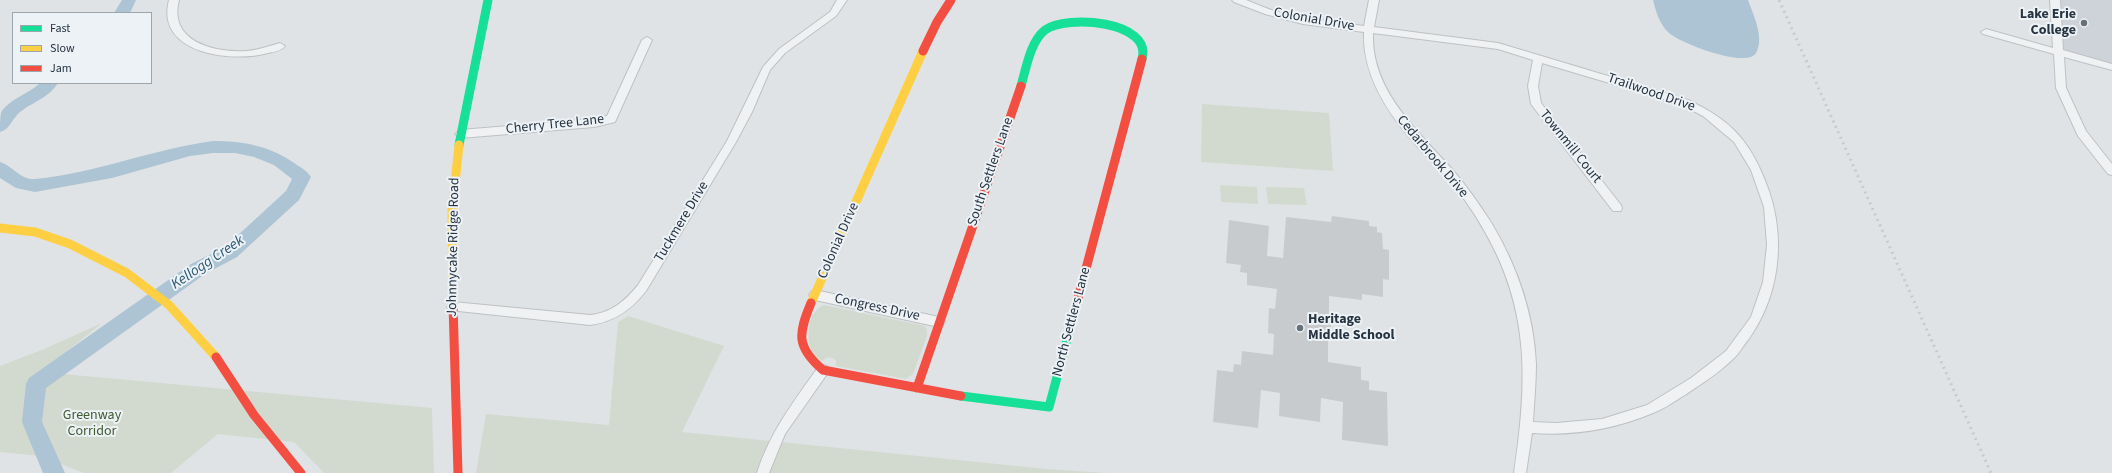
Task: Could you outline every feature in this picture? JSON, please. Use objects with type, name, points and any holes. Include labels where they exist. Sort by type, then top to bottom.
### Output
[{"type":"street","points":[[174,0],[172,11],[175,27],[182,36],[195,45],[222,52],[247,54],[280,46]]},
{"type":"street","name":"Johnnycake Ridge Road","points":[[458,473],[452,211],[460,134],[488,0]]},
{"type":"street","name":"Tuckmere Drive","points":[[453,307],[590,320],[611,316],[623,309],[642,288],[730,142],[747,112],[766,69],[782,51],[833,14],[842,0]]},
{"type":"street","name":"Colonial Drive","points":[[823,370],[808,360],[800,340],[801,326],[936,22],[951,0]]},
{"type":"street","name":"Colonial Drive","points":[[1237,0],[1268,12],[1290,18],[1368,30]]},
{"type":"street","name":"Cedarbrook Drive","points":[[1374,0],[1368,30],[1369,57],[1382,92],[1395,112],[1420,142],[1451,175],[1489,229],[1512,281],[1523,313],[1529,354],[1530,388],[1527,427]]},
{"type":"street","points":[[2055,0],[2061,88],[2082,133],[2112,171]]},
{"type":"street","name":"South Settlers Lane","points":[[916,388],[1037,40],[1046,29],[1058,23],[1079,22],[1118,28]]},
{"type":"street","name":"North Settlers Lane","points":[[823,370],[956,396],[1049,407],[1143,56],[1143,45],[1138,38],[1118,28]]},
{"type":"street","name":"Trailwood Drive","points":[[1368,30],[1498,46],[1684,102],[1707,114],[1738,139],[1756,170],[1769,207],[1773,245],[1769,282],[1756,319],[1730,355],[1695,382],[1651,409],[1602,424],[1556,429],[1527,427]]},
{"type":"street","points":[[1986,32],[2112,67]]},
{"type":"street","name":"Cherry Tree Lane","points":[[460,134],[594,123],[611,119],[647,40]]},
{"type":"street","name":"Townmill Court","points":[[1538,57],[1533,86],[1536,104],[1617,208]]},
{"type":"street","points":[[0,228],[34,232],[70,244],[127,273],[169,305],[221,363],[254,415],[301,473]]},
{"type":"street","name":"Congress Drive","points":[[815,295],[940,322]]},
{"type":"street","points":[[762,473],[767,457],[783,423],[823,370]]},
{"type":"street","points":[[1520,473],[1527,427]]},
{"type":"shaded area","name":"Lake Erie College","points":[[2055,0],[2112,0],[2112,67],[2058,52]]},
{"type":"green space","points":[[1202,104],[1329,113],[1333,171],[1201,162]]},
{"type":"green space","points":[[1220,185],[1257,187],[1258,204],[1221,202]]},
{"type":"green space","points":[[1266,187],[1304,188],[1307,205],[1268,204]]},
{"type":"green space","points":[[824,305],[925,326],[927,336],[913,374],[906,379],[836,366],[836,361],[831,358],[827,358],[822,361],[820,360],[812,351],[808,337],[812,317],[819,308]]},
{"type":"green space","points":[[628,316],[724,346],[682,432],[1047,469],[1107,473],[476,473],[486,414],[609,425],[618,322]]},
{"type":"green space","name":"Greenway Corridor","points":[[102,323],[42,372],[432,408],[434,473],[324,473],[294,442],[218,434],[171,473],[84,473],[40,456],[0,452],[0,366],[44,349]]},
{"type":"water","points":[[1653,0],[1748,0],[1759,33],[1756,53],[1750,57],[1740,58],[1713,53],[1686,43],[1669,33],[1663,26],[1658,17]]},
{"type":"building","name":"Heritage Middle School","points":[[1332,216],[1369,221],[1369,226],[1377,227],[1377,232],[1382,233],[1383,249],[1389,250],[1389,280],[1383,279],[1383,297],[1362,294],[1362,300],[1329,296],[1331,333],[1328,341],[1328,362],[1361,367],[1361,380],[1369,381],[1369,390],[1387,392],[1388,446],[1342,440],[1343,402],[1321,398],[1320,422],[1279,416],[1280,393],[1261,390],[1258,428],[1213,422],[1217,370],[1233,372],[1234,364],[1241,365],[1242,351],[1273,355],[1274,334],[1268,333],[1269,308],[1275,309],[1277,289],[1247,285],[1247,273],[1240,272],[1241,265],[1226,263],[1229,220],[1269,226],[1267,256],[1283,258],[1286,217],[1331,222]]},
{"type":"waterway","name":"Kellogg Creek","points":[[123,12],[129,0]]},
{"type":"waterway","name":"Kellogg Creek","points":[[0,126],[12,110],[39,94],[49,84]]},
{"type":"waterway","name":"Kellogg Creek","points":[[0,168],[18,182],[35,186],[112,172],[190,150],[213,147],[235,147],[258,151],[280,161],[302,177],[293,195],[269,219],[231,252],[198,269],[36,384],[32,422],[54,473]]},
{"type":"railway","points":[[1779,0],[1991,473]]},
{"type":"traffic: fast","points":[[459,145],[488,0]]},
{"type":"traffic: fast","points":[[1021,86],[1036,42],[1045,30],[1054,25],[1080,22],[1110,25],[1123,29],[1134,34],[1141,41],[1143,45],[1142,59]]},
{"type":"traffic: fast","points":[[961,396],[1049,407],[1076,306]]},
{"type":"traffic: slow","points":[[811,303],[923,51]]},
{"type":"traffic: slow","points":[[453,304],[452,211],[459,145]]},
{"type":"traffic: slow","points":[[0,228],[35,232],[70,244],[127,273],[169,305],[216,357]]},
{"type":"traffic: jam","points":[[923,51],[937,22],[951,0]]},
{"type":"traffic: jam","points":[[1076,306],[1142,59]]},
{"type":"traffic: jam","points":[[917,388],[1021,86]]},
{"type":"traffic: jam","points":[[811,303],[803,323],[801,340],[807,354],[813,362],[823,370],[961,396]]},
{"type":"traffic: jam","points":[[453,304],[458,473]]},
{"type":"traffic: jam","points":[[216,357],[254,415],[301,473]]},
{"type":"place","name":"Lake Erie College","points":[[2084,23]]},
{"type":"place","name":"Heritage Middle School","points":[[1300,328]]}]
